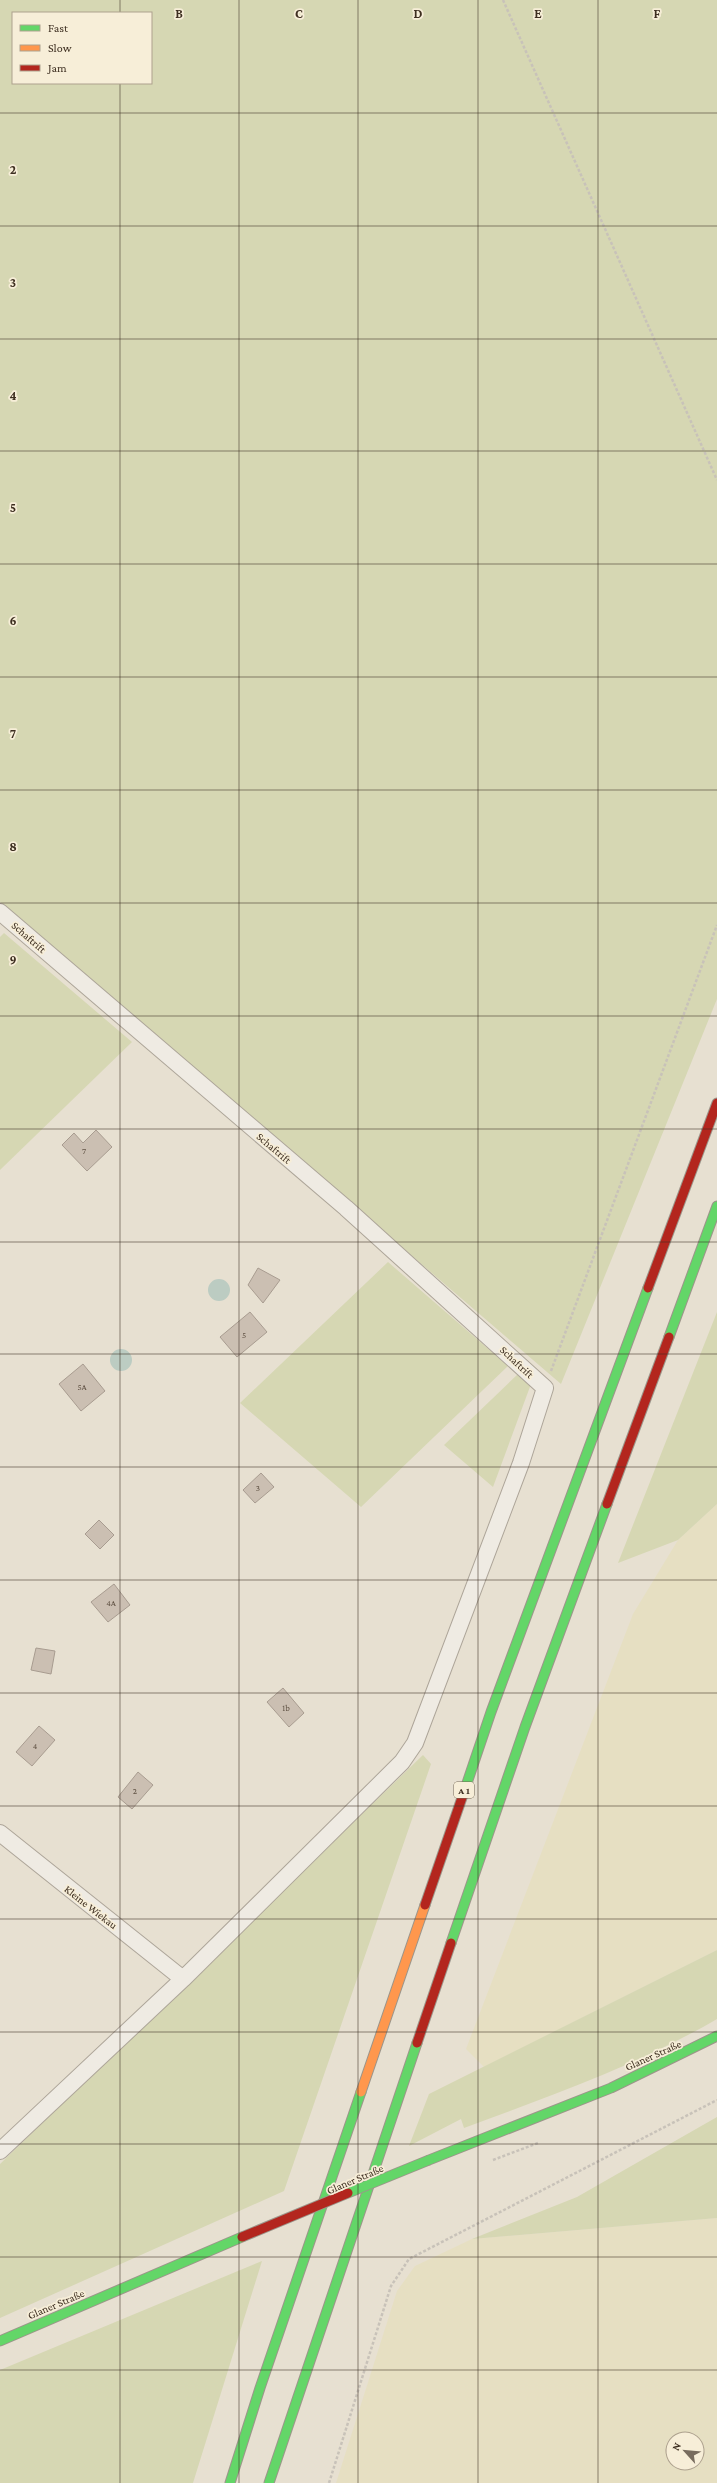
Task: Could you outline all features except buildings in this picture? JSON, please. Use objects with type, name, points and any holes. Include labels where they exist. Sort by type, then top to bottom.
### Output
[{"type":"main road","name":"A 1","points":[[230,2483],[260,2388],[491,1712],[717,1103]]},
{"type":"main road","points":[[269,2483],[295,2401],[525,1727],[717,1206]]},
{"type":"main road","name":"Glaner Straße","points":[[0,2341],[242,2236],[574,2103],[684,2055],[717,2036]]},
{"type":"street","name":"Schaftrift","points":[[0,912],[346,1208],[545,1388]]},
{"type":"street","points":[[0,2151],[183,1979],[402,1762],[416,1743],[521,1463],[545,1388]]},
{"type":"street","name":"Kleine Wiekau","points":[[0,1833],[183,1979]]},
{"type":"path","points":[[503,0],[717,480]]},
{"type":"path","points":[[545,1388],[717,925]]},
{"type":"path","points":[[329,2483],[391,2286],[409,2259],[717,2100]]},
{"type":"shaded area","points":[[215,1279],[223,1279],[230,1286],[230,1294],[223,1301],[215,1301],[208,1294],[208,1286]]},
{"type":"shaded area","points":[[121,1349],[125,1350],[131,1356],[131,1364],[125,1370],[121,1371],[117,1370],[111,1364],[110,1360],[111,1356],[117,1350]]},
{"type":"shaded area","points":[[717,1504],[717,1950],[484,2067],[466,2049],[633,1614],[678,1540]]},
{"type":"shaded area","points":[[717,2218],[717,2483],[336,2483],[397,2291],[415,2266],[472,2239]]},
{"type":"green space","points":[[0,0],[717,0],[717,999],[561,1384],[0,902]]},
{"type":"green space","points":[[4,933],[132,1042],[0,1170],[0,937]]},
{"type":"green space","points":[[388,1262],[508,1366],[361,1507],[240,1403]]},
{"type":"green space","points":[[717,1312],[717,1504],[678,1540],[618,1563]]},
{"type":"green space","points":[[518,1374],[531,1384],[493,1487],[444,1445]]},
{"type":"green space","points":[[423,1755],[431,1764],[284,2191],[0,2318],[0,2164]]},
{"type":"green space","points":[[717,1950],[717,2019],[656,2051],[593,2079],[464,2128],[461,2119],[409,2146],[429,2094]]},
{"type":"green space","points":[[717,2117],[717,2218],[472,2239],[577,2197]]},
{"type":"green space","points":[[262,2261],[193,2483],[0,2483],[0,2370]]},
{"type":"traffic: fast","points":[[669,1337],[717,1206]]},
{"type":"traffic: fast","points":[[465,1789],[491,1712],[648,1288]]},
{"type":"traffic: fast","points":[[451,1943],[525,1727],[607,1504]]},
{"type":"traffic: fast","points":[[429,2160],[611,2088],[717,2036]]},
{"type":"traffic: fast","points":[[269,2483],[417,2043]]},
{"type":"traffic: fast","points":[[230,2483],[260,2388],[361,2092]]},
{"type":"traffic: fast","points":[[348,2193],[429,2160]]},
{"type":"traffic: fast","points":[[0,2341],[242,2237]]},
{"type":"traffic: slow","points":[[361,2092],[425,1905]]},
{"type":"traffic: jam","points":[[648,1288],[717,1103]]},
{"type":"traffic: jam","points":[[607,1504],[669,1337]]},
{"type":"traffic: jam","points":[[425,1905],[465,1789]]},
{"type":"traffic: jam","points":[[417,2043],[451,1943]]},
{"type":"traffic: jam","points":[[242,2237],[348,2193]]}]
